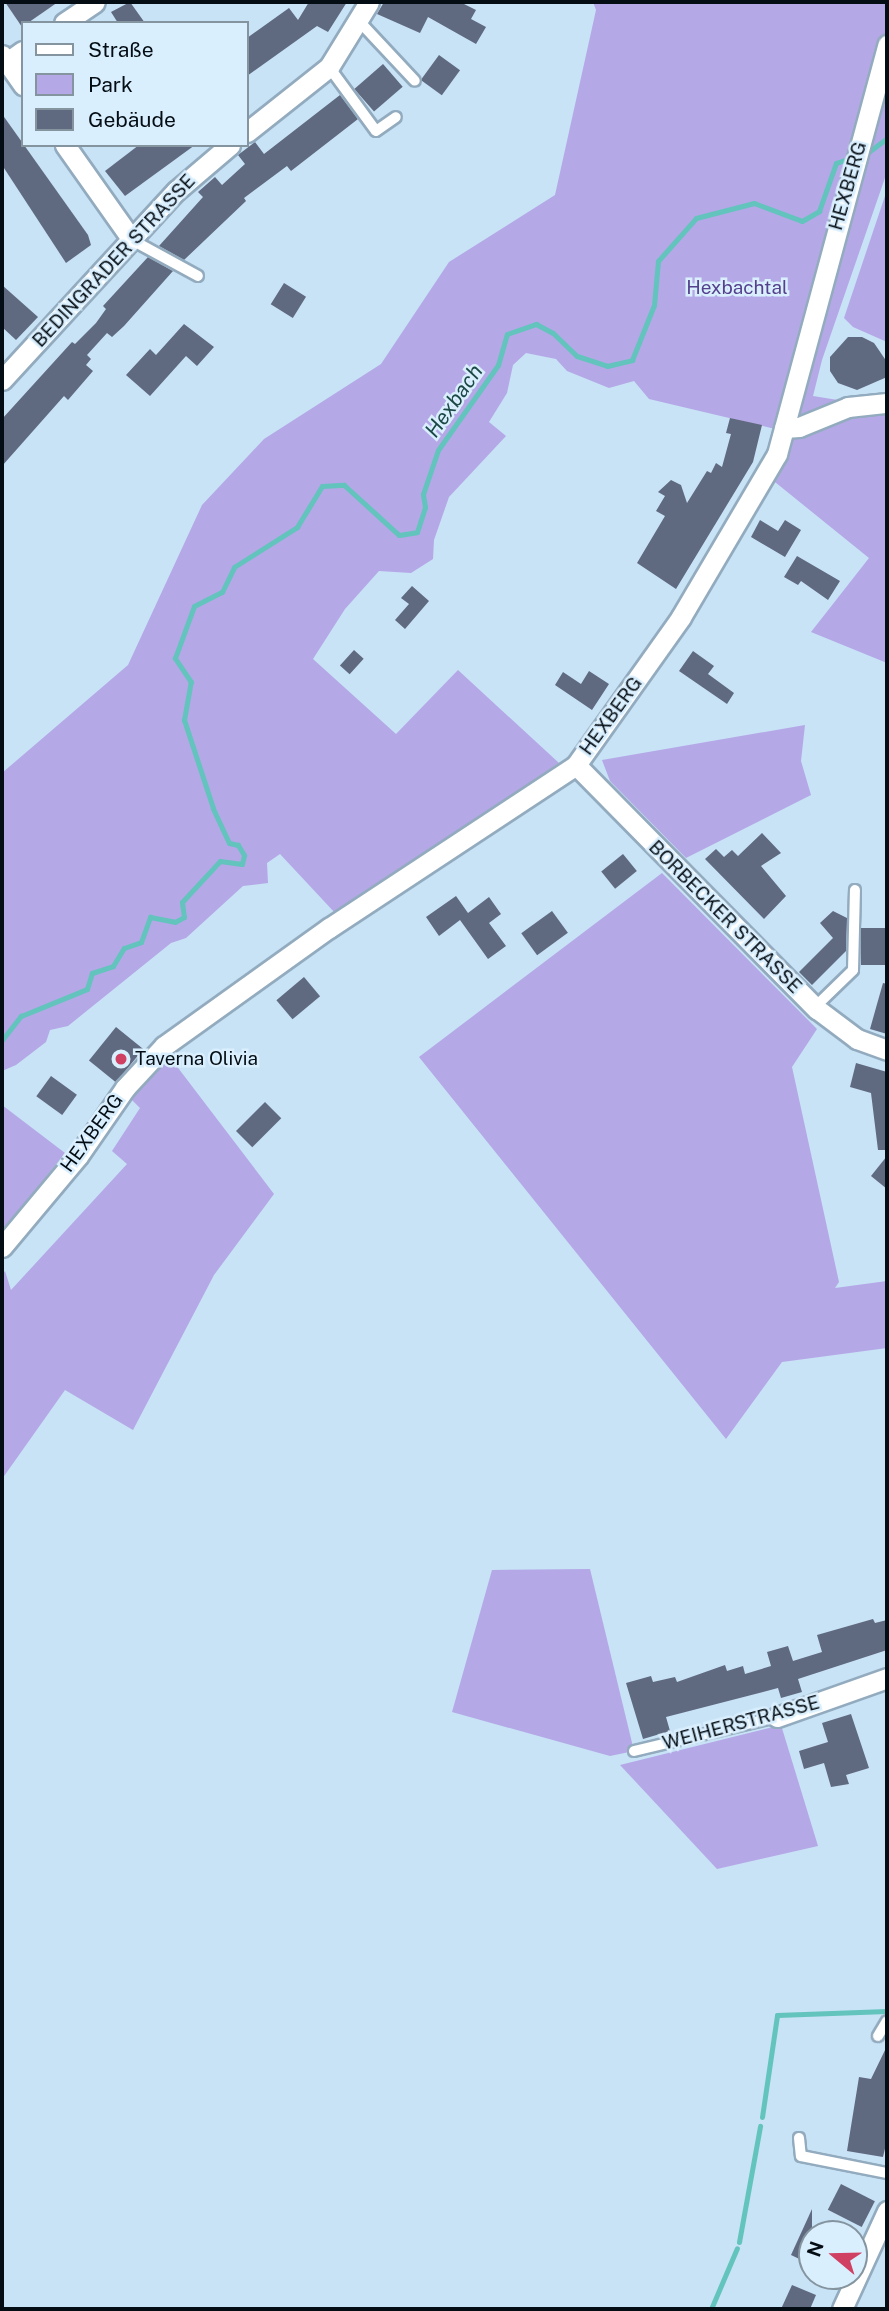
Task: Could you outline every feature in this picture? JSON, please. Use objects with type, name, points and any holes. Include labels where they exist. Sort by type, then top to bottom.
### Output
[{"type":"street","points":[[67,21],[94,2]]},
{"type":"street","points":[[248,131],[330,67],[369,2]]},
{"type":"street","name":"HEXBERG","points":[[2,1247],[78,1156],[125,1088],[164,1046],[329,928],[576,765],[702,583],[765,480],[784,428],[887,45]]},
{"type":"street","points":[[10,56],[21,81]]},
{"type":"street","points":[[66,147],[132,240]]},
{"type":"street","name":"BEDINGRADER STRASSE","points":[[2,380],[176,191],[228,147]]},
{"type":"street","points":[[784,428],[799,427],[848,407],[887,403]]},
{"type":"street","name":"BORBECKER STRASSE","points":[[576,765],[815,1007],[849,1033],[887,1050]]},
{"type":"street","name":"WEIHERSTRASSE","points":[[777,1717],[887,1678]]},
{"type":"street","points":[[847,2307],[887,2211]]},
{"type":"lane","points":[[358,20],[415,80]]},
{"type":"lane","points":[[330,67],[376,131],[396,117]]},
{"type":"lane","points":[[132,240],[198,276]]},
{"type":"lane","points":[[815,1007],[853,970],[855,890]]},
{"type":"lane","name":"WEIHERSTRASSE","points":[[634,1751],[777,1717]]},
{"type":"lane","points":[[878,2036],[887,2021]]},
{"type":"lane","points":[[799,2138],[800,2156],[887,2173]]},
{"type":"green space","name":"Hexbachtal","points":[[593,2],[887,2],[887,172],[822,360],[813,396],[887,408],[887,663],[811,632],[869,558],[770,478],[799,429],[771,428],[649,399],[634,381],[609,388],[567,371],[556,359],[526,353],[513,365],[507,393],[489,422],[506,436],[449,497],[434,540],[433,559],[411,573],[379,571],[345,609],[313,659],[396,734],[458,670],[559,763],[336,914],[280,854],[267,863],[268,883],[243,886],[186,938],[171,943],[68,1026],[50,1030],[46,1042],[16,1065],[2,1071],[2,773],[128,665],[202,505],[264,439],[381,364],[449,262],[555,195],[596,10]]},
{"type":"green space","points":[[887,190],[887,342],[853,327],[844,318]]},
{"type":"green space","points":[[805,725],[801,761],[811,795],[686,858],[610,781],[602,760]]},
{"type":"green space","points":[[662,873],[817,1029],[792,1067],[839,1282],[835,1288],[887,1281],[887,1348],[782,1362],[726,1439],[419,1057]]},
{"type":"green space","points":[[169,1056],[274,1194],[214,1275],[133,1430],[65,1390],[2,1479],[2,1275],[5,1271],[11,1290],[127,1164],[112,1151],[140,1108],[127,1095]]},
{"type":"green space","points":[[2,1105],[65,1153],[2,1232]]},
{"type":"green space","points":[[590,1569],[634,1751],[610,1756],[452,1712],[492,1570]]},
{"type":"green space","points":[[781,1725],[818,1846],[717,1869],[620,1765]]},
{"type":"building","points":[[5,2],[58,2],[31,21],[21,21],[21,26]]},
{"type":"building","points":[[130,2],[144,21],[117,21],[111,12]]},
{"type":"building","points":[[309,2],[347,2],[328,32],[317,26],[248,75],[248,37],[289,8],[298,20]]},
{"type":"building","points":[[384,2],[460,2],[476,10],[471,19],[486,27],[476,44],[428,17],[420,33],[377,14]]},
{"type":"building","points":[[439,55],[460,70],[442,95],[421,80]]},
{"type":"building","points":[[383,64],[403,87],[374,112],[354,89]]},
{"type":"building","points":[[340,95],[358,119],[291,171],[287,166],[244,198],[246,201],[184,260],[159,246],[203,197],[198,192],[215,177],[222,185],[245,164],[238,155],[255,142],[264,154]]},
{"type":"building","points":[[2,114],[21,141],[21,147],[25,147],[88,235],[91,245],[66,263],[2,165]]},
{"type":"building","points":[[136,147],[192,147],[125,196],[105,171]]},
{"type":"building","points":[[148,257],[173,271],[124,326],[112,337],[107,333],[87,355],[91,359],[86,365],[93,371],[68,400],[64,396],[2,466],[2,419],[72,342],[75,344],[96,323],[106,309],[103,306]]},
{"type":"building","points":[[284,283],[306,297],[293,318],[271,304]]},
{"type":"building","points":[[2,285],[38,317],[16,340],[2,327]]},
{"type":"building","points":[[184,324],[214,347],[197,366],[186,356],[150,396],[126,375],[150,349],[156,355]]},
{"type":"building","points":[[848,337],[862,337],[874,343],[887,362],[887,377],[857,390],[838,383],[830,371],[830,357]]},
{"type":"building","points":[[730,418],[762,425],[753,462],[676,589],[637,563],[665,516],[656,511],[665,496],[658,492],[671,480],[681,485],[687,503],[707,471],[711,473],[716,463],[722,467],[731,434],[726,433]]},
{"type":"building","points":[[760,520],[778,531],[785,520],[801,530],[785,557],[751,537]]},
{"type":"building","points":[[797,556],[840,581],[828,600],[801,581],[798,585],[784,577]]},
{"type":"building","points":[[412,586],[429,601],[405,629],[395,620],[409,604],[401,598]]},
{"type":"building","points":[[354,650],[364,659],[350,674],[340,666]]},
{"type":"building","points":[[693,651],[714,666],[708,674],[734,693],[727,704],[679,671]]},
{"type":"building","points":[[589,671],[609,684],[592,710],[555,685],[563,672],[581,684]]},
{"type":"building","points":[[762,833],[781,853],[761,866],[786,896],[764,919],[705,859],[716,849],[724,857],[732,850],[738,856]]},
{"type":"building","points":[[623,854],[637,871],[615,889],[601,872]]},
{"type":"building","points":[[456,896],[468,913],[489,897],[501,914],[489,923],[506,946],[488,959],[460,920],[439,936],[426,917]]},
{"type":"building","points":[[552,911],[568,933],[537,955],[521,933]]},
{"type":"building","points":[[833,911],[847,918],[846,951],[812,985],[799,972],[833,938],[820,923]]},
{"type":"building","points":[[861,928],[887,928],[887,965],[861,965]]},
{"type":"building","points":[[304,977],[320,996],[292,1019],[276,1000]]},
{"type":"building","points":[[883,983],[887,984],[887,1034],[870,1029]]},
{"type":"building","name":"Taverna Olivia","points":[[116,1027],[143,1049],[116,1082],[89,1060]]},
{"type":"building","points":[[856,1063],[887,1072],[887,1150],[878,1150],[871,1093],[850,1087]]},
{"type":"building","points":[[51,1076],[77,1095],[62,1115],[36,1096]]},
{"type":"building","points":[[265,1102],[281,1118],[252,1147],[236,1131]]},
{"type":"building","points":[[887,1156],[887,1189],[871,1176]]},
{"type":"building","points":[[873,1619],[875,1623],[887,1620],[887,1650],[798,1679],[802,1692],[781,1698],[778,1688],[666,1717],[670,1731],[643,1739],[626,1683],[651,1676],[653,1682],[675,1677],[677,1682],[725,1665],[727,1671],[743,1666],[745,1674],[771,1666],[767,1652],[788,1646],[793,1661],[822,1652],[817,1635]]},
{"type":"building","points":[[851,1714],[869,1768],[846,1775],[849,1784],[831,1787],[824,1763],[804,1769],[799,1751],[828,1742],[822,1723]]},
{"type":"building","points":[[887,2046],[887,2140],[883,2157],[847,2151],[859,2077],[871,2079]]},
{"type":"building","points":[[841,2184],[875,2201],[865,2220],[848,2220],[828,2210]]},
{"type":"building","points":[[798,2240],[798,2258],[791,2255]]},
{"type":"building","points":[[792,2285],[798,2290],[816,2295],[810,2309],[781,2309]]},
{"type":"waterway","name":"Hexbach","points":[[862,157],[887,138]]},
{"type":"waterway","name":"Hexbach","points":[[2,1040],[21,1016],[87,989],[92,973],[113,966],[124,948],[141,942],[150,917],[175,922],[184,917],[182,902],[220,861],[242,864],[244,855],[238,845],[229,843],[213,808],[184,720],[191,682],[175,658],[194,606],[222,592],[234,567],[297,527],[322,486],[344,485],[399,535],[417,532],[425,507],[423,494],[438,450],[498,365],[507,334],[536,324],[553,333],[577,356],[607,366],[632,360],[654,305],[658,261],[696,218],[754,203],[802,221],[819,211],[836,163],[853,157]]},
{"type":"waterway","points":[[762,2117],[777,2015],[887,2011]]},
{"type":"waterway","points":[[739,2242],[760,2126]]},
{"type":"waterway","points":[[711,2309],[737,2248]]},
{"type":"place","name":"Taverna Olivia","points":[[121,1059]]}]
